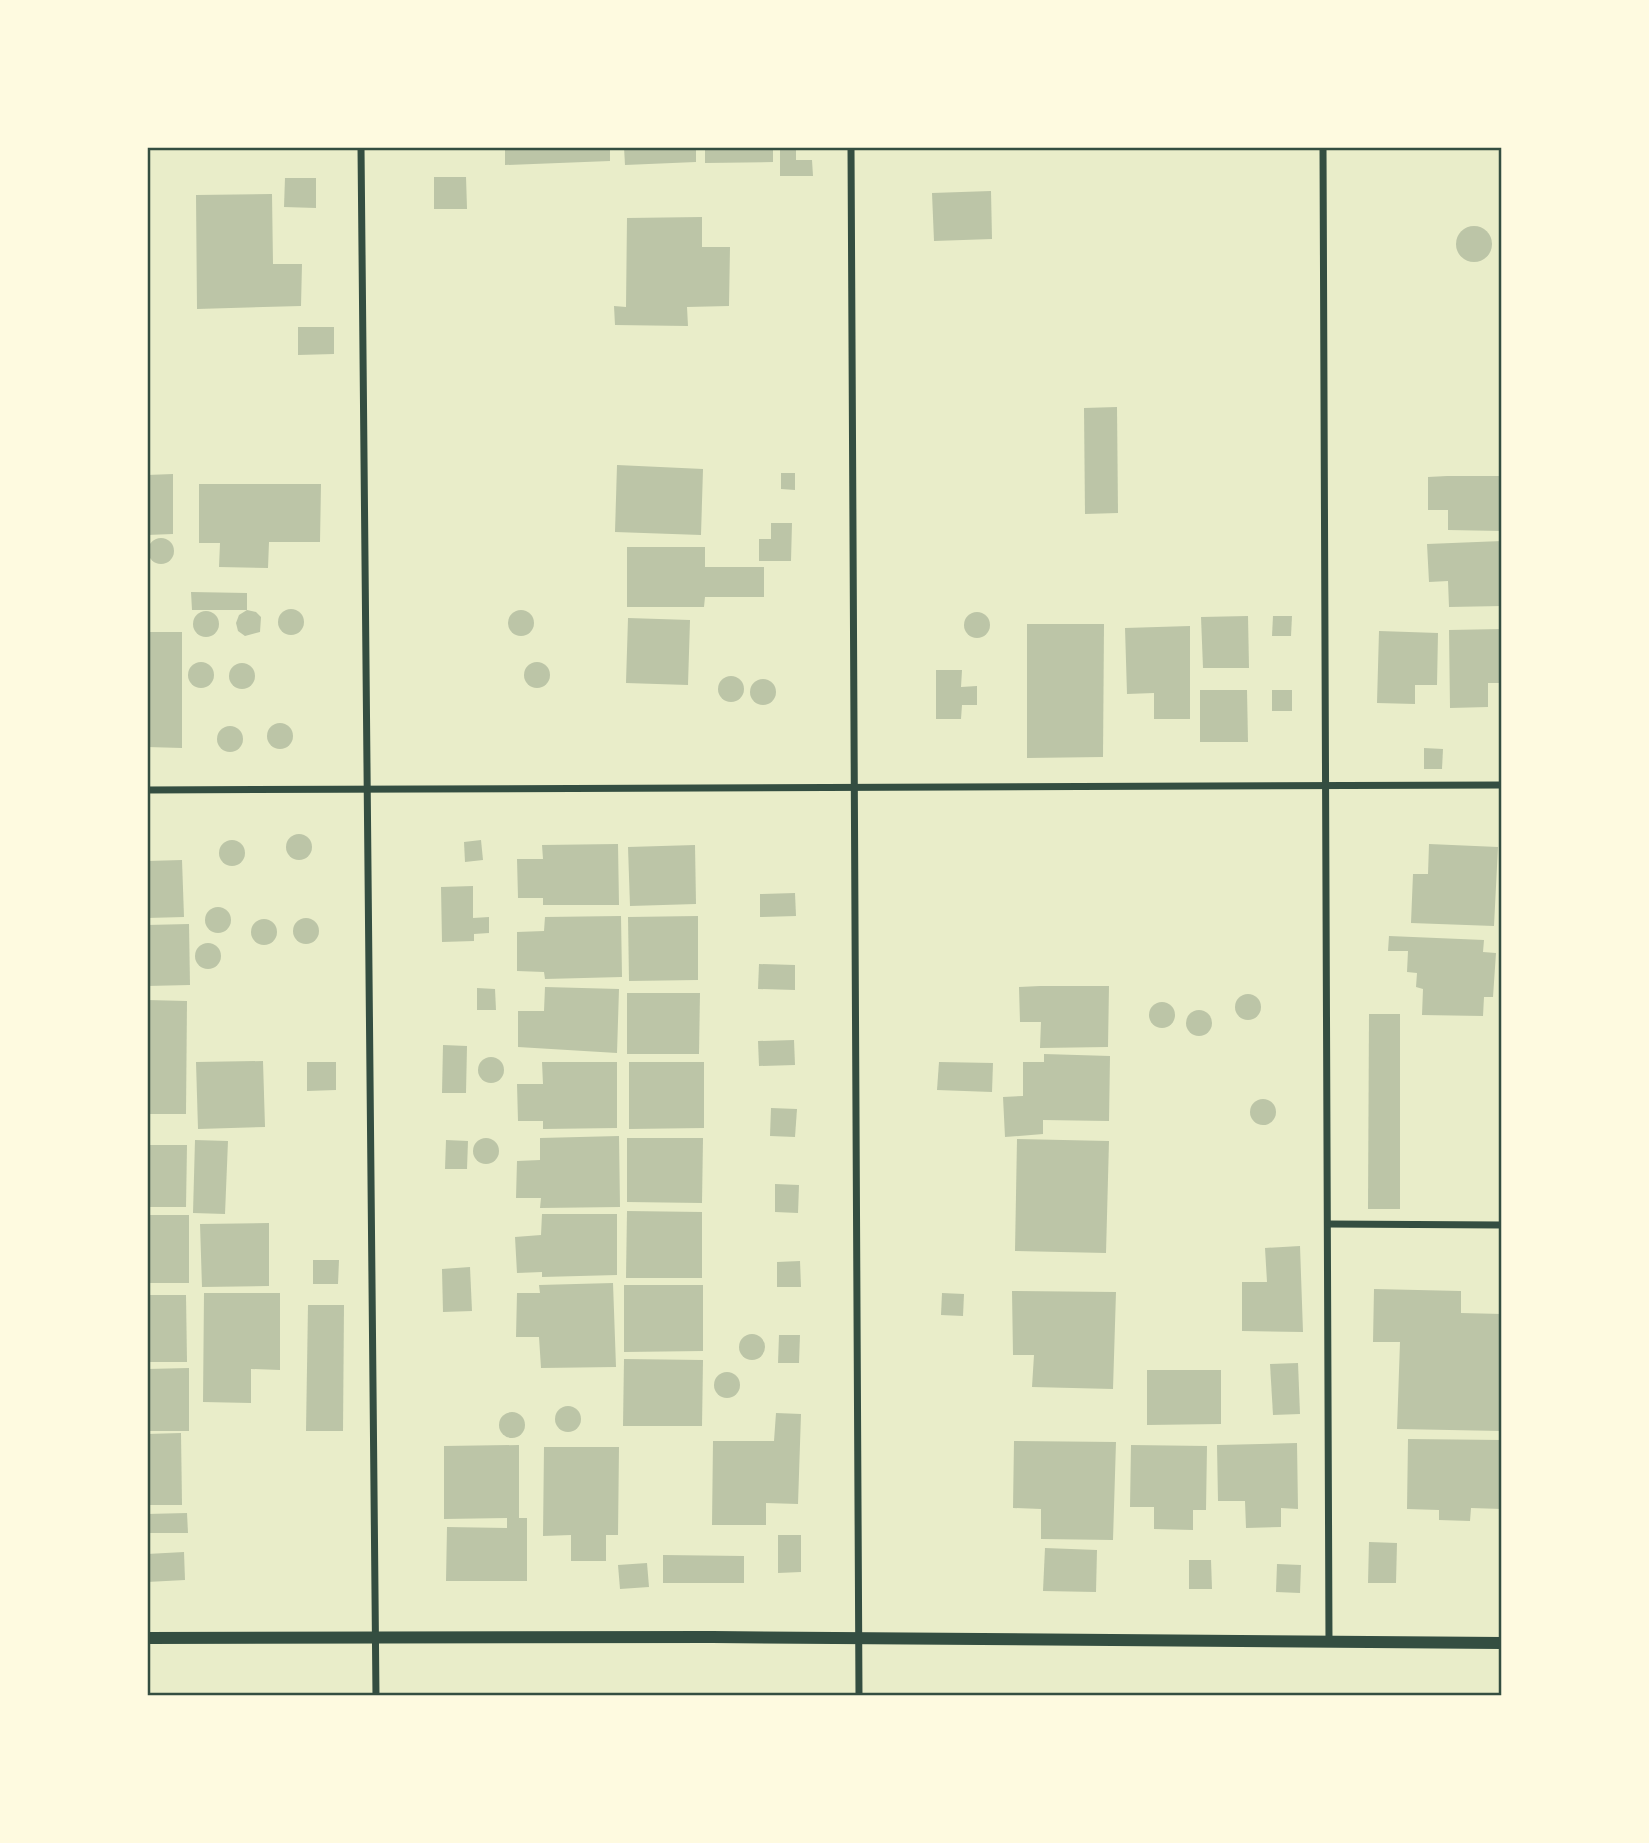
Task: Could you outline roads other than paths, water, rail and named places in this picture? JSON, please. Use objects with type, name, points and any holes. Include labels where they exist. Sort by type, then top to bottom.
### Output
[{"type":"street","points":[[361,147],[376,1696]]},
{"type":"street","points":[[851,147],[859,1696]]},
{"type":"street","points":[[1323,147],[1329,1642]]},
{"type":"street","points":[[147,790],[1502,785]]},
{"type":"street","points":[[1328,1224],[1502,1225]]},
{"type":"street","points":[[147,1638],[1502,1643]]}]
